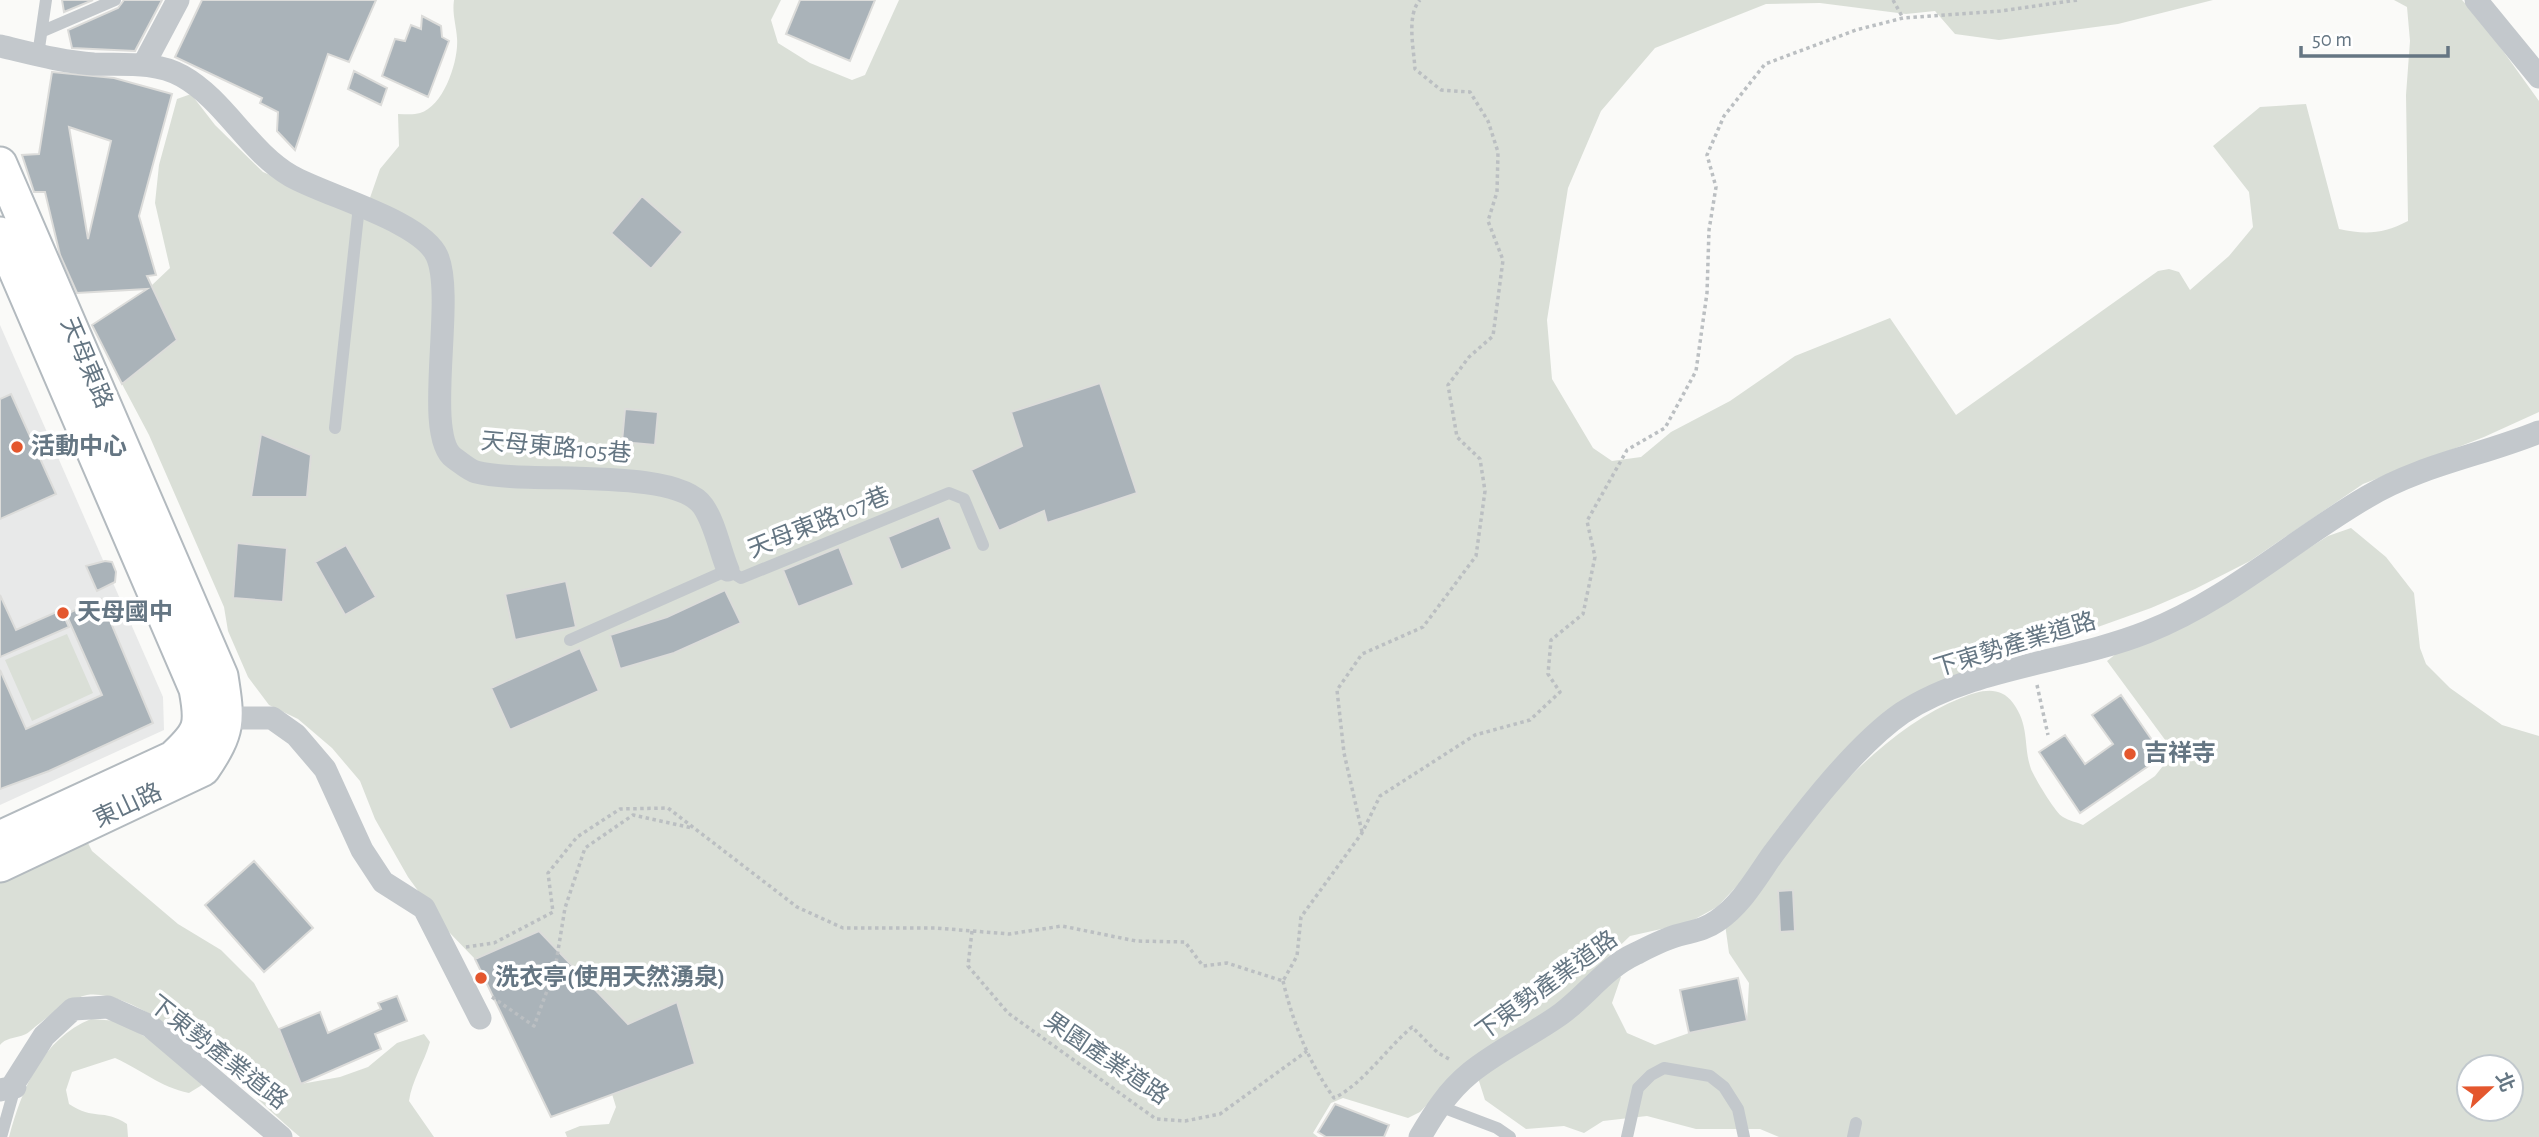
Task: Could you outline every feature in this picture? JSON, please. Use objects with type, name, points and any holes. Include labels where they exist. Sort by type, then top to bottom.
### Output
[{"type":"street","points":[[145,64],[178,0]]},
{"type":"street","points":[[2476,0],[2539,77]]},
{"type":"street","name":"天母東路105巷","points":[[0,46],[92,64],[145,64],[181,75],[208,96],[242,135],[289,175],[418,233],[436,253],[444,276],[439,422],[450,455],[475,472],[652,484],[685,492],[703,505],[728,570]]},
{"type":"street","name":"天母東路","points":[[0,164],[221,676],[215,718]]},
{"type":"street","name":"天母東路","points":[[0,233],[196,688],[215,718]]},
{"type":"street","name":"下東勢產業道路","points":[[1420,1137],[1439,1107],[1471,1072],[1563,1013],[1606,972],[1632,955],[1678,935],[1701,930],[1724,916],[1748,892],[1799,820],[1840,772],[1898,716],[1937,695],[2089,652],[2148,632],[2239,584],[2368,496],[2407,477],[2539,432]]},
{"type":"street","points":[[215,718],[272,718],[296,735],[325,769],[362,850],[383,882],[424,908],[476,1007]]},
{"type":"street","name":"東山路","points":[[0,838],[173,758],[215,718]]},
{"type":"street","name":"東山路","points":[[0,865],[203,769],[216,749],[215,718]]},
{"type":"street","name":"下東勢產業道路","points":[[7,1088],[11,1087],[44,1036],[74,1009],[108,1007],[150,1026],[281,1137]]},
{"type":"lane","points":[[38,55],[46,0]]},
{"type":"lane","points":[[43,31],[114,0]]},
{"type":"lane","points":[[335,428],[359,206]]},
{"type":"lane","name":"天母東路107巷","points":[[570,640],[728,570],[741,578],[949,493],[964,499],[983,545]]},
{"type":"lane","points":[[1627,1137],[1639,1088],[1651,1075],[1664,1068],[1710,1076],[1724,1087],[1738,1109],[1744,1137]]},
{"type":"lane","points":[[1,1137],[7,1088]]},
{"type":"lane","points":[[1439,1107],[1497,1128],[1510,1137]]},
{"type":"lane","points":[[1853,1137],[1856,1124]]},
{"type":"path","points":[[1362,833],[1344,753],[1337,690],[1362,654],[1423,627],[1476,556],[1485,491],[1480,459],[1457,437],[1448,385],[1469,357],[1493,336],[1503,260],[1488,221],[1497,192],[1497,152],[1488,121],[1470,92],[1441,90],[1415,69],[1412,36],[1416,5],[1420,0]]},
{"type":"path","points":[[1893,0],[1903,18]]},
{"type":"path","points":[[1471,1072],[1438,1053],[1412,1027],[1385,1050],[1352,1090],[1335,1098],[1318,1076],[1291,1012],[1283,981],[1297,956],[1301,917],[1362,833],[1380,796],[1475,735],[1530,720],[1560,692],[1548,674],[1551,640],[1583,614],[1595,557],[1587,521],[1627,450],[1665,428],[1696,371],[1707,293],[1709,230],[1716,187],[1707,155],[1724,116],[1765,64],[1856,30],[1903,18],[2000,11],[2078,0]]},
{"type":"path","points":[[2032,666],[2049,735]]},
{"type":"path","points":[[443,942],[464,947],[494,943],[553,912],[548,873],[577,837],[621,809],[668,808],[797,907],[843,928],[1009,934],[1062,926],[1136,941],[1185,942],[1203,965],[1227,963],[1283,981]]},
{"type":"path","points":[[476,1007],[496,997],[534,1026],[555,969],[565,908],[585,848],[633,815],[694,828]]},
{"type":"path","name":"果園產業道路","points":[[972,931],[968,966],[1008,1013],[1156,1119],[1185,1121],[1220,1114],[1307,1051]]},
{"type":"shaded area","points":[[454,0],[781,0],[771,20],[778,43],[810,63],[852,80],[865,75],[899,0],[2213,0],[2118,24],[1999,40],[1955,34],[1935,11],[1906,14],[1820,3],[1766,4],[1655,48],[1601,111],[1568,188],[1547,320],[1552,379],[1593,448],[1612,461],[1641,457],[1671,432],[1730,401],[1795,356],[1890,318],[1956,415],[2158,271],[2169,269],[2179,272],[2190,290],[2229,256],[2253,227],[2249,192],[2213,146],[2260,107],[2306,104],[2339,229],[2374,232],[2408,221],[2406,95],[2410,41],[2407,7],[2394,0],[2462,0],[2480,19],[2539,101],[2539,412],[2484,437],[2363,484],[2250,561],[2195,589],[2151,608],[1924,689],[1717,907],[1688,923],[1630,936],[1554,1009],[1446,1085],[1420,1112],[1408,1118],[1343,1098],[1331,1103],[1313,1133],[1318,1137],[567,1137],[565,1132],[580,1126],[609,1124],[616,1107],[612,1094],[695,1064],[677,1002],[628,1024],[539,932],[475,959],[446,929],[408,877],[375,819],[360,781],[332,748],[298,719],[269,705],[248,677],[228,631],[224,607],[149,435],[122,384],[177,340],[151,286],[170,268],[155,203],[159,165],[177,99],[191,94],[215,125],[263,172],[364,215],[380,169],[399,146],[398,114],[418,114],[429,109],[448,81],[457,47]]},
{"type":"shaded area","name":"天母國中","points":[[0,325],[163,697],[164,730],[0,805]]},
{"type":"shaded area","points":[[2351,528],[2386,557],[2414,593],[2420,648],[2426,664],[2450,688],[2502,725],[2539,736],[2539,1137],[1779,1137],[1760,1129],[1696,1129],[1647,1116],[1603,1121],[1584,1133],[1564,1126],[1526,1129],[1485,1100],[1478,1078],[1613,971],[1621,977],[1612,1003],[1627,1033],[1655,1045],[1689,1033],[1747,1021],[1749,983],[1729,953],[1725,924],[1802,829],[1862,765],[1893,738],[1927,715],[1961,698],[1995,691],[2002,693],[2013,703],[2022,720],[2031,769],[2041,787],[2060,814],[2083,825],[2155,776],[2174,752],[2107,661],[2126,646],[2266,575],[2328,536]]},
{"type":"shaded area","points":[[67,634],[93,693],[32,721],[5,660]]},
{"type":"shaded area","points":[[83,833],[92,851],[178,924],[221,950],[254,983],[279,1029],[301,1084],[340,1077],[368,1067],[397,1043],[424,1034],[430,1042],[409,1101],[434,1137],[300,1137],[199,1048],[139,1008],[111,997],[87,995],[73,1000],[25,1034],[6,1040],[0,1045],[0,872]]},
{"type":"shaded area","points":[[91,1019],[118,1021],[154,1042],[202,1085],[189,1093],[179,1090],[115,1058],[72,1072],[66,1090],[69,1104],[85,1112],[119,1119],[127,1124],[128,1137],[9,1137],[20,1101],[47,1052],[59,1039]]},
{"type":"building","points":[[62,0],[93,0],[64,12]]},
{"type":"building","points":[[124,0],[162,0],[135,51],[72,48],[68,30],[118,8]]},
{"type":"building","points":[[202,0],[376,0],[349,62],[328,54],[295,150],[277,131],[278,112],[260,103],[262,98],[175,57]]},
{"type":"building","points":[[800,0],[875,0],[850,61],[786,34]]},
{"type":"building","points":[[422,16],[441,26],[442,37],[449,41],[428,97],[382,76],[395,39],[405,41],[411,25],[421,29]]},
{"type":"building","points":[[354,71],[387,88],[381,105],[348,89]]},
{"type":"building","points":[[52,72],[114,78],[172,94],[139,216],[156,275],[147,276],[177,340],[122,384],[92,325],[147,289],[77,293],[60,255],[45,192],[34,192],[22,155],[39,154]],"holes":[[[69,127],[111,141],[88,239]]]},
{"type":"building","points":[[642,196],[683,232],[651,269],[611,233]]},
{"type":"building","points":[[1100,383],[1137,493],[1047,523],[1044,511],[999,531],[971,470],[1022,446],[1011,412]]},
{"type":"building","name":"活動中心","points":[[11,394],[56,494],[0,519],[0,399]]},
{"type":"building","points":[[625,409],[658,412],[655,445],[622,442]]},
{"type":"building","points":[[261,434],[311,455],[307,497],[251,497]]},
{"type":"building","points":[[939,516],[952,549],[901,570],[888,537]]},
{"type":"building","points":[[237,543],[287,548],[283,602],[233,598]]},
{"type":"building","points":[[346,545],[376,597],[345,615],[315,562]]},
{"type":"building","points":[[839,547],[854,585],[798,607],[783,570]]},
{"type":"building","points":[[112,562],[116,572],[115,582],[97,591],[86,566]]},
{"type":"building","points":[[566,581],[576,627],[515,640],[505,594]]},
{"type":"building","points":[[725,590],[741,623],[674,653],[620,669],[610,635],[667,617]]},
{"type":"building","points":[[0,595],[16,630],[61,610],[69,627],[0,657]]},
{"type":"building","points":[[101,599],[153,723],[49,771],[0,789],[0,670],[26,729],[102,695],[66,614]]},
{"type":"building","points":[[580,648],[599,691],[510,730],[491,688]]},
{"type":"building","name":"吉祥寺","points":[[2121,695],[2163,756],[2080,813],[2039,752],[2065,735],[2085,764],[2113,744],[2092,715]]},
{"type":"building","points":[[254,861],[313,928],[264,972],[205,905]]},
{"type":"building","points":[[1793,890],[1795,931],[1780,932],[1778,891]]},
{"type":"building","points":[[539,931],[628,1024],[677,1002],[695,1064],[551,1117],[475,959]]},
{"type":"building","points":[[1738,978],[1747,1021],[1689,1033],[1680,990]]},
{"type":"building","points":[[397,996],[407,1021],[375,1034],[381,1049],[301,1084],[279,1029],[320,1012],[328,1033],[381,1009],[378,1003]]},
{"type":"building","points":[[1335,1104],[1389,1125],[1384,1137],[1326,1137],[1318,1132]]},
{"type":"place","name":"活動中心","points":[[17,447]]},
{"type":"place","name":"天母國中","points":[[63,613]]},
{"type":"place","name":"吉祥寺","points":[[2130,754]]},
{"type":"place","name":"洗衣亭(使用天然湧泉)","points":[[481,978]]}]
